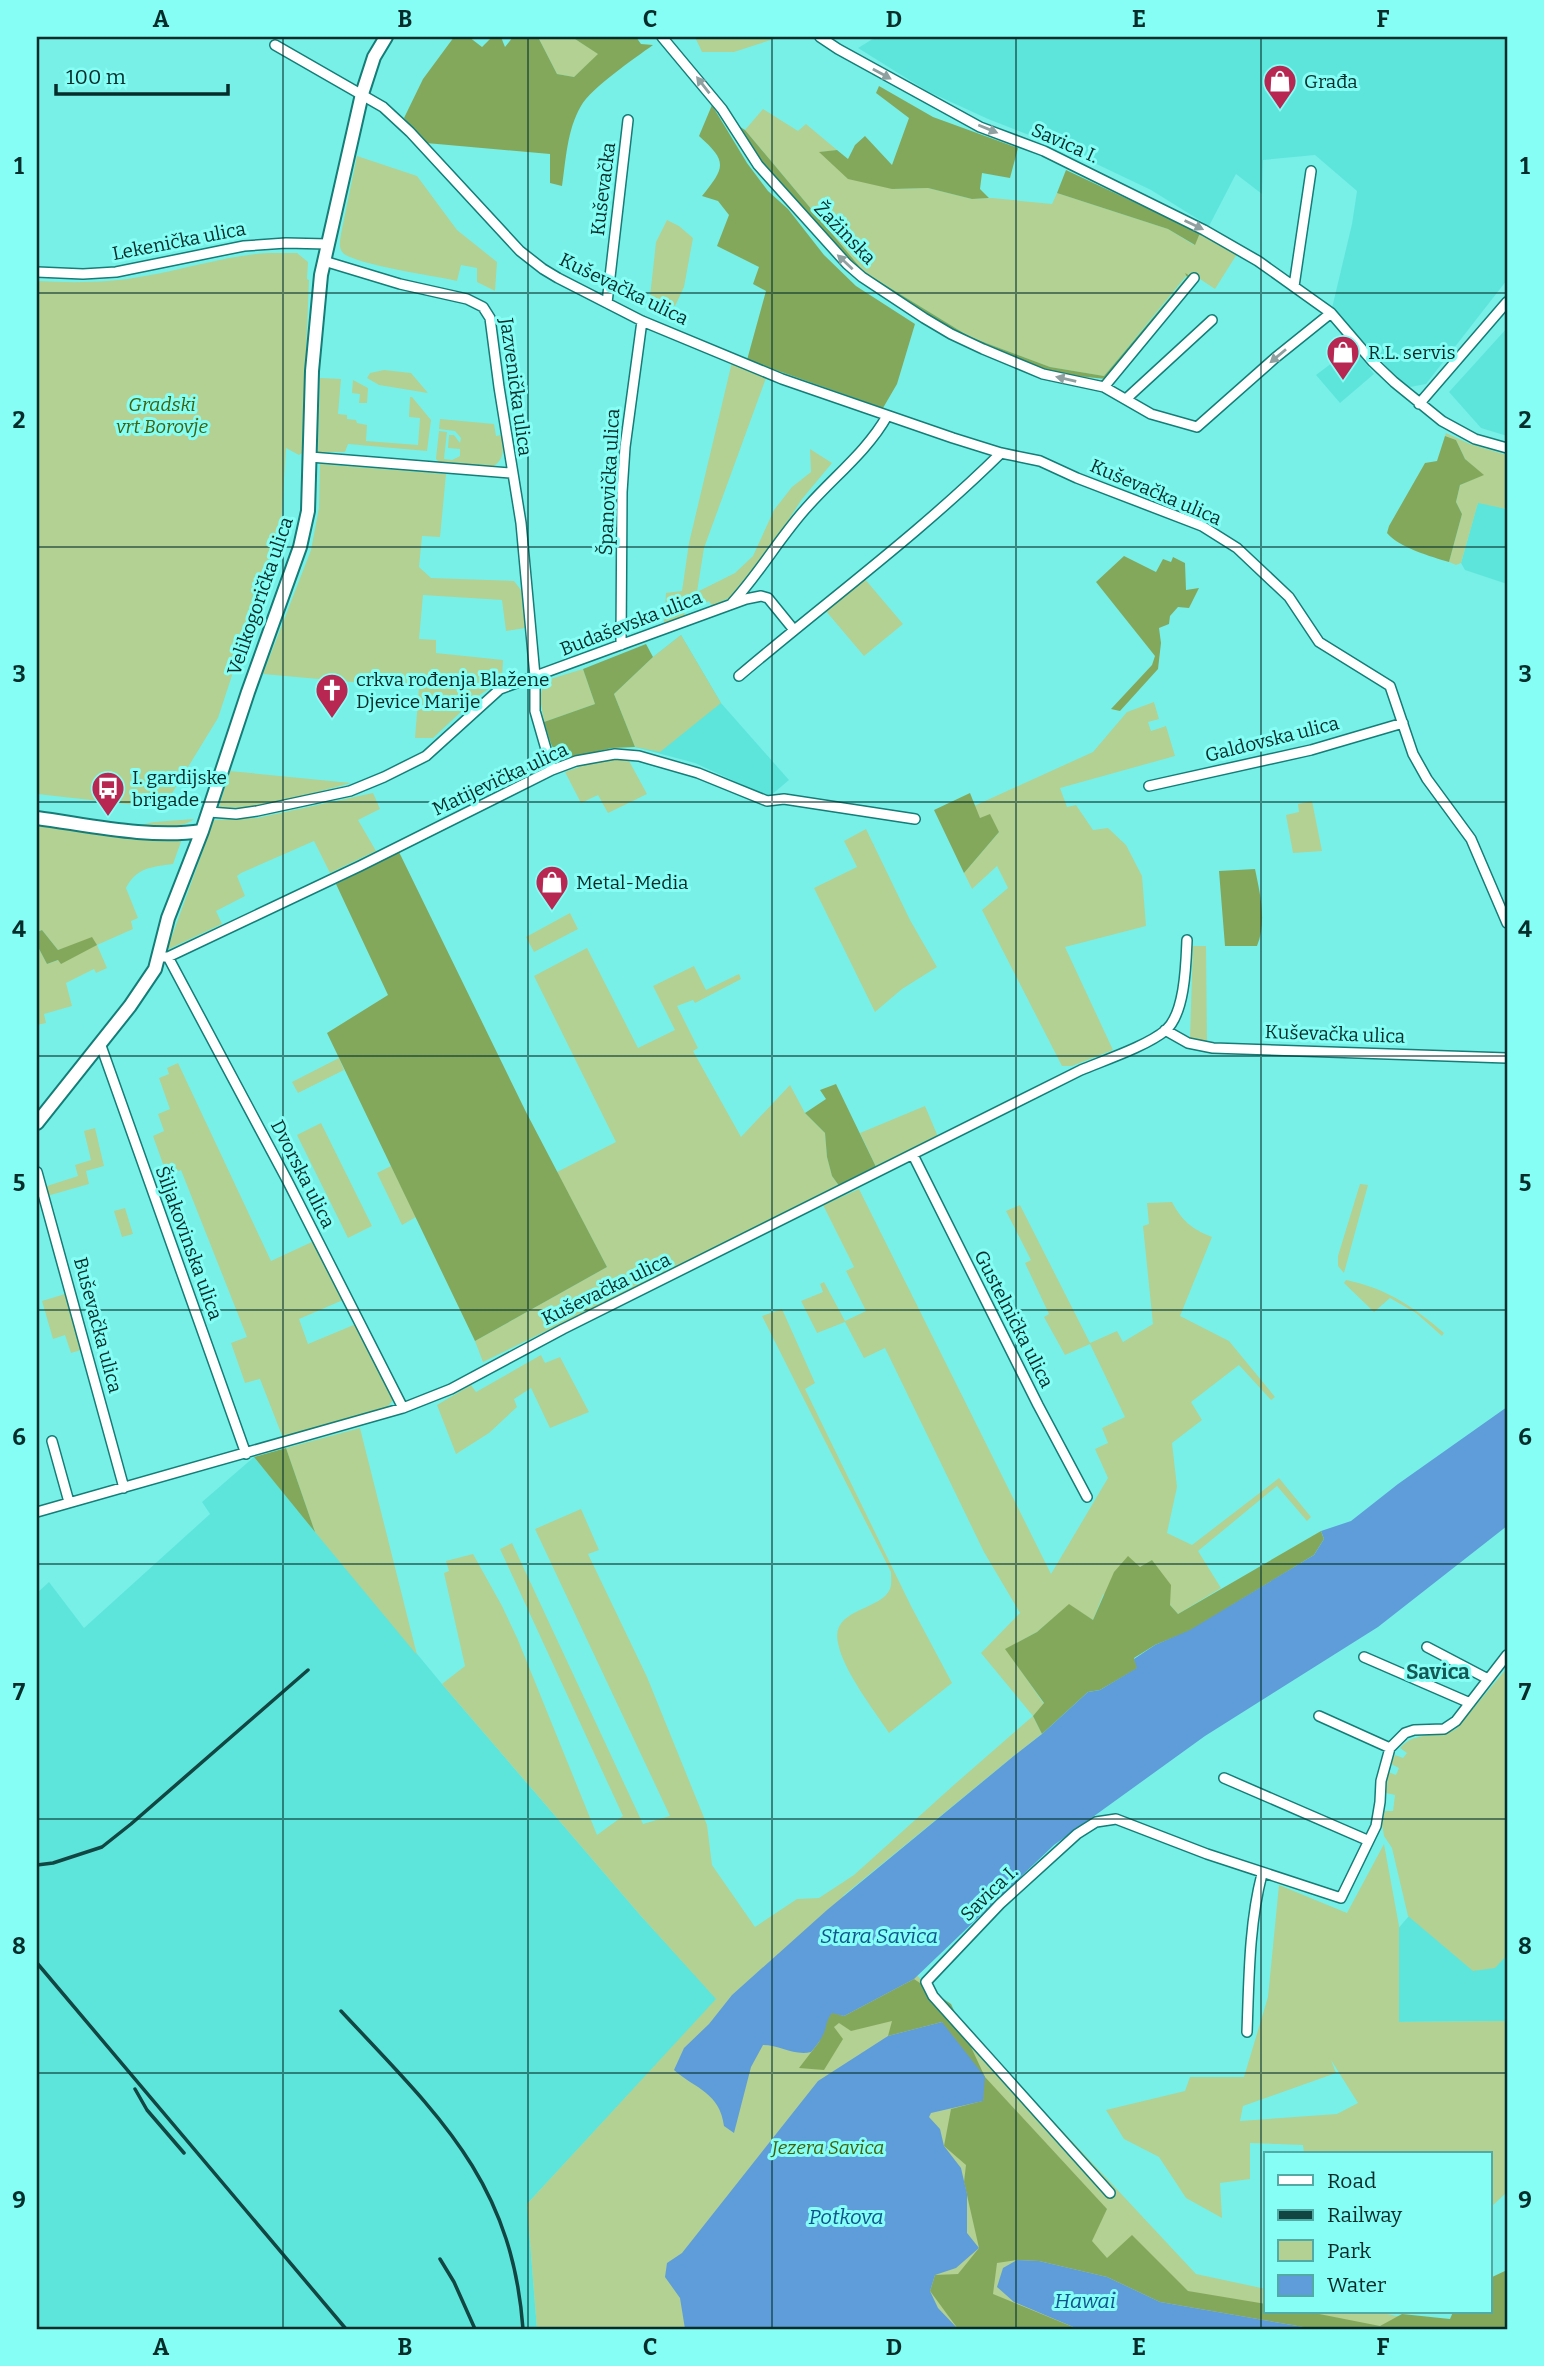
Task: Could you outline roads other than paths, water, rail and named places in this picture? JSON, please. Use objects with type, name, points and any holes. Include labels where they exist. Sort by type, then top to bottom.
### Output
[{"type":"street","name":"Velikogorička ulica","points":[[37,1123],[145,986],[164,957],[172,907],[209,812],[300,547],[308,511],[315,321],[324,261],[362,94],[374,57],[386,37]]},
{"type":"street","name":"Žažinska","points":[[662,37],[722,109],[758,165],[835,252],[862,277],[923,318],[983,349],[1043,373],[1104,387],[1151,414],[1198,427],[1275,358],[1331,313]]},
{"type":"street","name":"Savica I.","points":[[820,37],[980,127],[1044,150],[1204,230],[1258,261],[1331,313],[1373,362],[1419,404],[1475,439],[1507,448]]},
{"type":"street","name":"Kuševačka ulica","points":[[275,45],[383,107],[531,261],[558,278],[642,321],[782,379],[1001,453],[1040,461],[1202,526],[1237,548],[1289,597],[1319,642],[1390,685],[1420,767],[1471,839],[1507,923]]},
{"type":"street","name":"Kuševačka","points":[[607,303],[628,120]]},
{"type":"street","points":[[1294,286],[1311,171]]},
{"type":"street","name":"Lekenička ulica","points":[[37,272],[116,272],[244,246],[327,244]]},
{"type":"street","name":"Jazvenička ulica","points":[[324,261],[400,284],[467,299],[487,310],[521,523],[536,676],[534,695],[537,724],[552,770]]},
{"type":"street","points":[[1104,387],[1194,278]]},
{"type":"street","points":[[1419,404],[1507,302]]},
{"type":"street","points":[[1126,399],[1212,320]]},
{"type":"street","name":"Španovička ulica","points":[[621,645],[624,458],[642,321]]},
{"type":"street","points":[[730,604],[808,506],[862,450],[887,416]]},
{"type":"street","points":[[739,677],[900,546],[1001,453]]},
{"type":"street","name":"Jazvenička ulica","points":[[310,457],[511,473]]},
{"type":"street","name":"Budaševska ulica","points":[[209,812],[236,814],[350,791],[426,756],[471,712],[500,689],[746,599],[764,596],[794,630]]},
{"type":"street","name":"Galdovska ulica","points":[[1149,786],[1287,756],[1403,723]]},
{"type":"street","name":"Matijevička ulica","points":[[164,957],[360,866],[552,770],[600,756],[628,754],[670,763],[767,801],[784,799],[915,819]]},
{"type":"street","points":[[37,818],[157,833],[186,834],[202,831]]},
{"type":"street","points":[[1166,1030],[1176,1013],[1183,987],[1186,940]]},
{"type":"street","name":"Dvorska ulica","points":[[164,957],[287,1180],[403,1408]]},
{"type":"street","name":"Kuševačka ulica","points":[[37,1513],[403,1408],[451,1389],[563,1329],[1166,1030],[1188,1043],[1213,1048],[1507,1058]]},
{"type":"street","name":"Šiljakovinska ulica","points":[[100,1043],[246,1454]]},
{"type":"street","name":"Gustelnička ulica","points":[[913,1155],[1087,1497]]},
{"type":"street","name":"Buševačka ulica","points":[[37,1172],[124,1488]]},
{"type":"street","points":[[52,1441],[69,1502]]},
{"type":"street","points":[[1427,1647],[1488,1679]]},
{"type":"street","points":[[1319,1716],[1390,1748],[1405,1732],[1448,1727],[1456,1721],[1507,1655]]},
{"type":"street","points":[[1364,1657],[1470,1703]]},
{"type":"street","name":"Savica I.","points":[[1110,2193],[933,1996],[926,1982],[1000,1904],[1077,1834],[1096,1822],[1116,1819],[1262,1874],[1341,1898],[1376,1826],[1381,1781],[1390,1748]]},
{"type":"street","points":[[1223,1778],[1367,1840]]},
{"type":"street","points":[[1247,2032],[1251,1953],[1257,1892],[1262,1874]]},
{"type":"water","name":"Stara Savica","points":[[1507,1407],[1507,1526],[1378,1627],[1205,1736],[1054,1845],[914,1979],[844,2016],[832,2013],[811,2052],[799,2053],[763,2045],[751,2067],[734,2133],[724,2126],[718,2106],[712,2099],[674,2070],[684,2048],[709,2024],[732,1995],[827,1910],[1042,1734],[1088,1692],[1100,1690],[1137,1668],[1134,1659],[1155,1645],[1190,1630],[1314,1555],[1324,1539],[1321,1531],[1351,1521],[1398,1484]]},
{"type":"water","name":"Potkova","points":[[942,2022],[985,2077],[983,2101],[931,2113],[929,2117],[940,2129],[944,2146],[961,2168],[967,2194],[967,2233],[979,2248],[956,2268],[935,2275],[930,2291],[938,2308],[958,2329],[685,2329],[680,2298],[665,2277],[667,2263],[682,2253],[818,2081],[888,2036]]},
{"type":"water","name":"Hawai","points":[[1017,2260],[1039,2261],[1107,2277],[1160,2302],[1315,2329],[1078,2329],[1014,2302],[997,2287],[1003,2268]]},
{"type":"railway","points":[[37,1865],[53,1863],[102,1847],[308,1670]]},
{"type":"railway","points":[[37,1963],[346,2329]]},
{"type":"railway","points":[[341,2011],[438,2118],[464,2153],[486,2190],[503,2231],[516,2277],[523,2329]]},
{"type":"railway","points":[[135,2089],[147,2110],[184,2153]]},
{"type":"railway","points":[[440,2259],[454,2282],[475,2329]]},
{"type":"place","name":"Građa","points":[[1280,111]]},
{"type":"place","name":"R.L. servis","points":[[1343,382]]},
{"type":"place","name":"crkva rođenja Blažene Djevice Marije","points":[[332,720]]},
{"type":"place","name":"I. gardijske brigade","points":[[108,818]]},
{"type":"place","name":"Metal-Media","points":[[552,912]]},
{"type":"district","name":"Savica","points":[[1438,1672]]},
{"type":"park label","name":"Gradski vrt Borovje","points":[[162,415]]},
{"type":"park label","name":"Jezera Savica","points":[[828,2147]]}]
